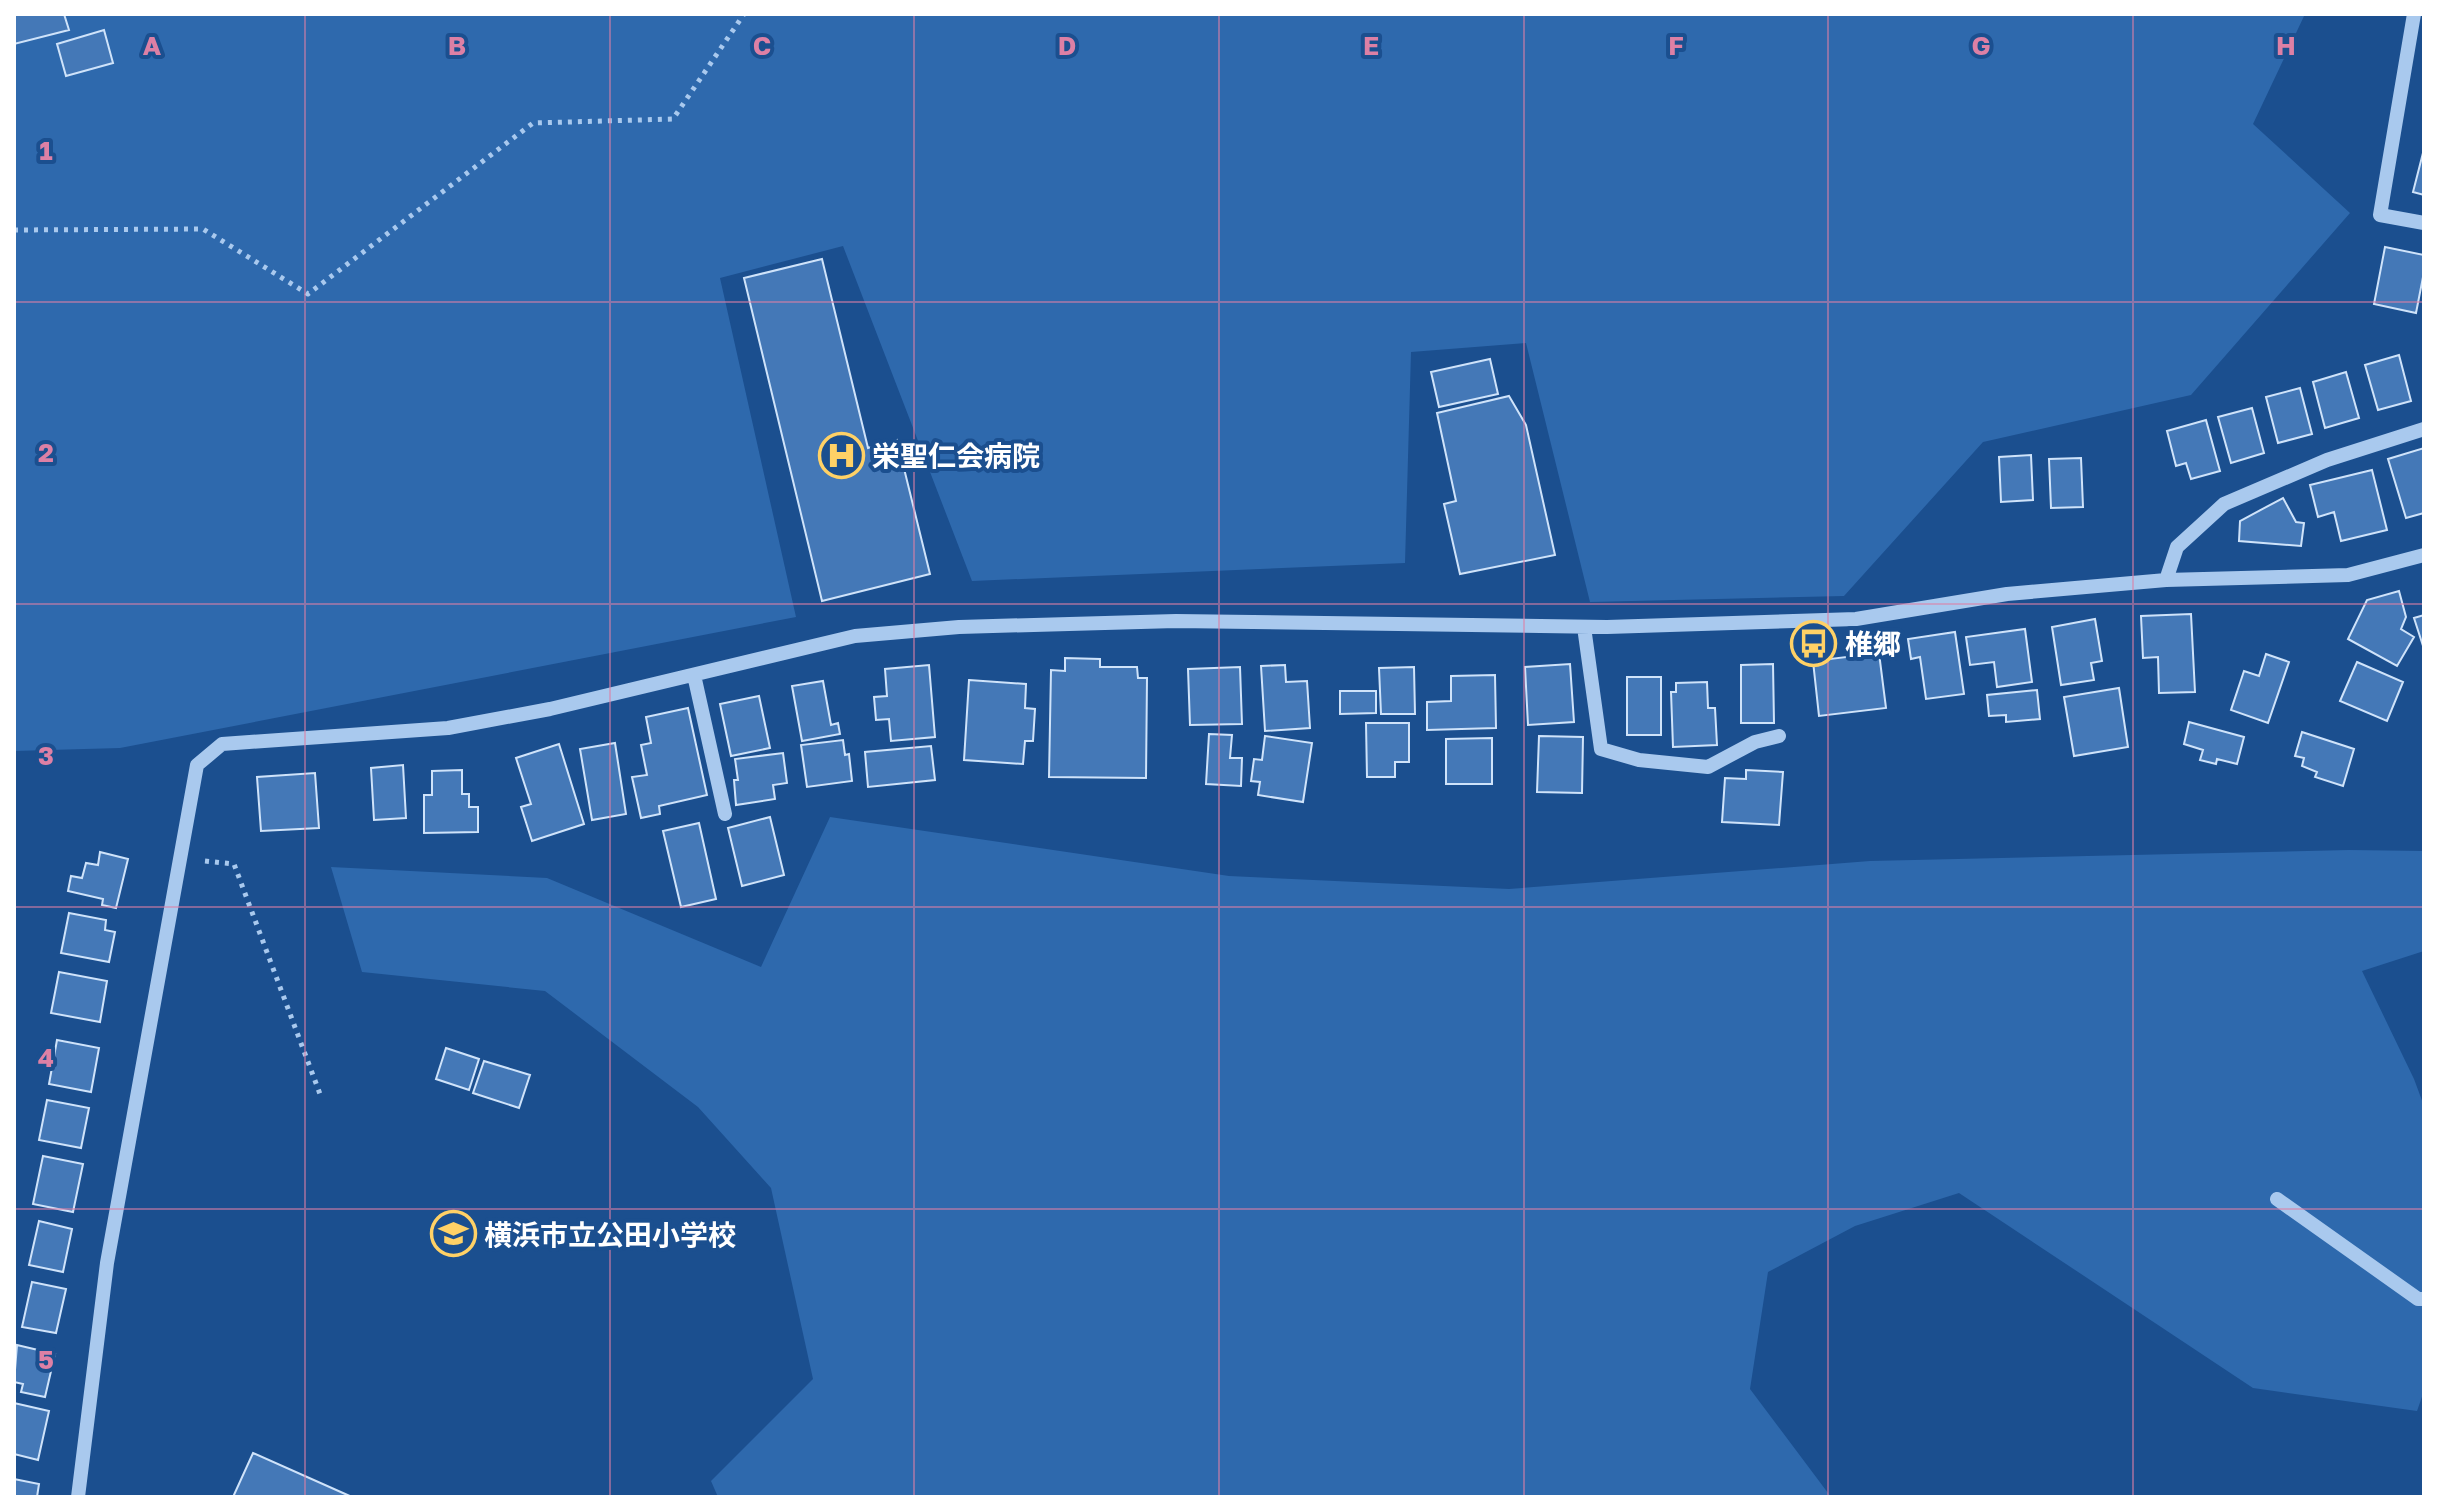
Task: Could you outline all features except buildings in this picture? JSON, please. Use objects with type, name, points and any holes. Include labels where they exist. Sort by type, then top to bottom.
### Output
[{"type":"street","points":[[2414,14],[2380,215],[2424,223]]},
{"type":"street","points":[[2166,580],[2177,547],[2224,504],[2327,460],[2424,429]]},
{"type":"street","points":[[78,1497],[107,1263],[197,765],[222,744],[448,728],[550,709],[855,636],[959,627],[1176,621],[1584,627],[1856,619],[2007,594],[2166,580],[2348,575],[2424,555]]},
{"type":"street","points":[[1584,627],[1601,749],[1639,760],[1708,767],[1755,742],[1779,736]]},
{"type":"street","points":[[694,675],[725,814]]},
{"type":"street","points":[[2277,1199],[2418,1299],[2424,1299]]},
{"type":"path","points":[[14,230],[203,229],[308,294],[533,123],[673,119],[744,14]]},
{"type":"path","points":[[234,864],[320,1094]]},
{"type":"shaded area","points":[[14,14],[2305,14],[2253,124],[2350,213],[2191,395],[1983,442],[1844,596],[1590,602],[1526,343],[1411,352],[1405,563],[972,581],[843,246],[720,278],[796,617],[120,748],[14,751]]},
{"type":"shaded area","points":[[830,817],[1229,876],[1509,889],[1870,861],[2424,851],[2424,951],[2362,971],[2424,1106],[2424,1391],[2417,1411],[2253,1388],[1959,1193],[1855,1226],[1768,1272],[1750,1389],[1831,1497],[718,1497],[711,1481],[813,1379],[771,1188],[698,1107],[545,991],[362,972],[331,867],[547,878],[761,967]]},
{"type":"place","name":"栄聖仁会病院","points":[[841,455]]},
{"type":"place","name":"椎郷","points":[[1814,643]]},
{"type":"place","name":"横浜市立公田小学校","points":[[453,1234]]}]
